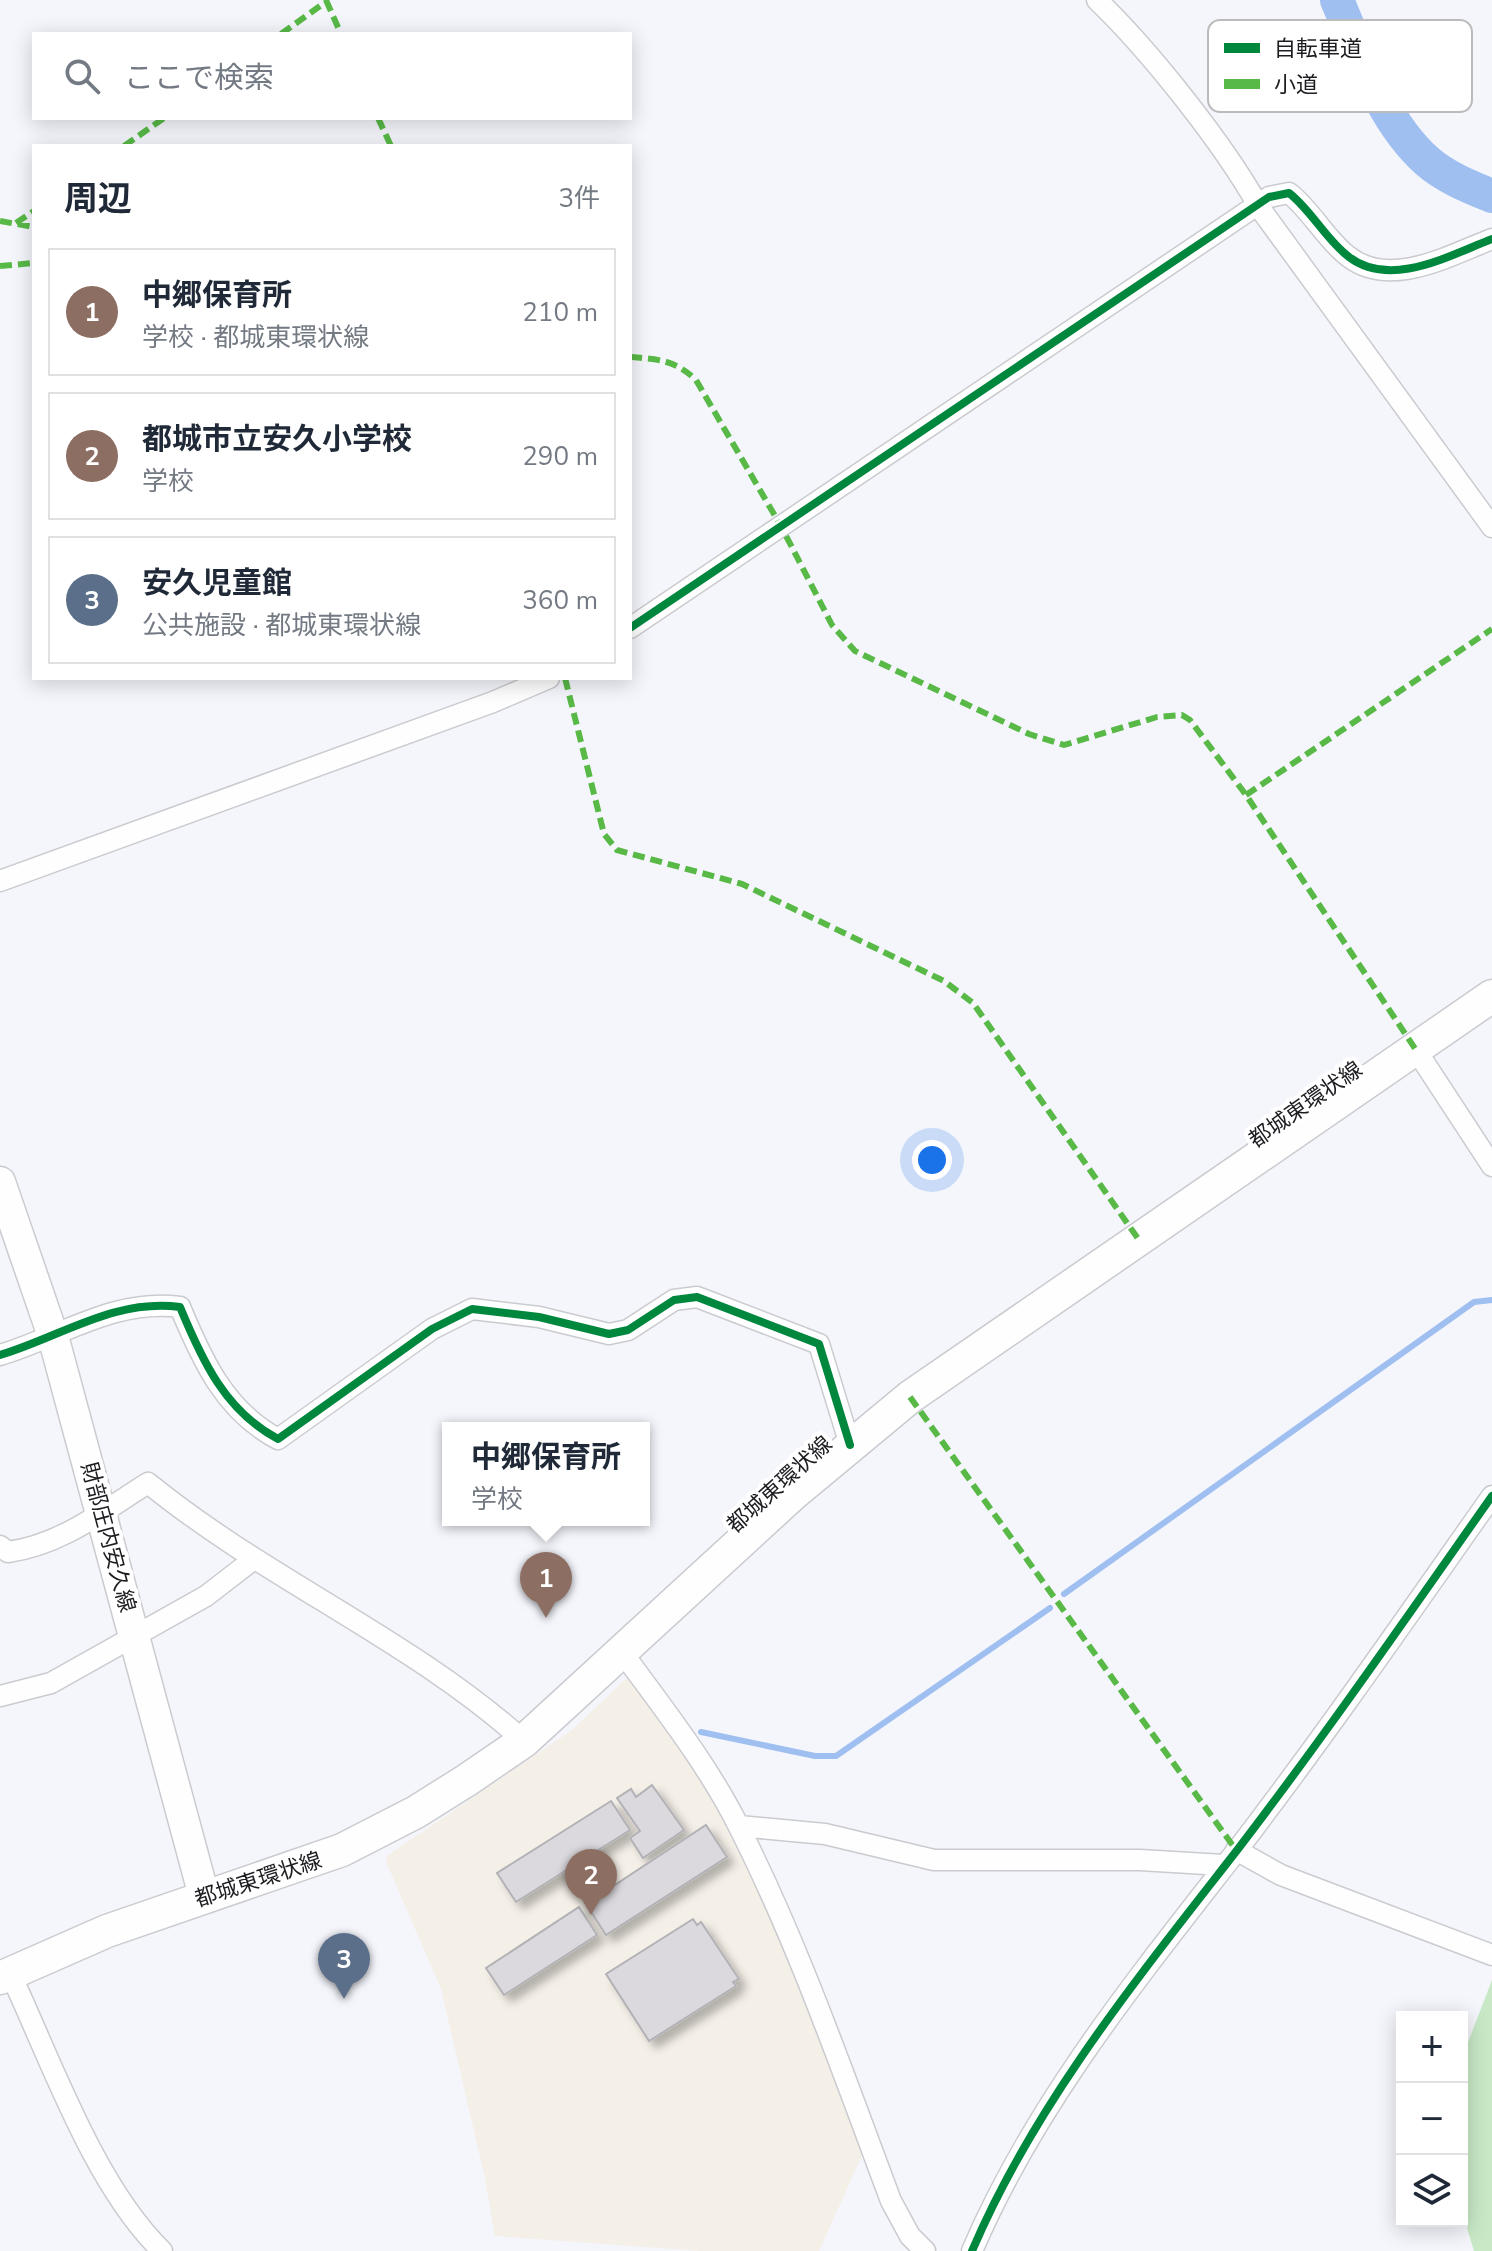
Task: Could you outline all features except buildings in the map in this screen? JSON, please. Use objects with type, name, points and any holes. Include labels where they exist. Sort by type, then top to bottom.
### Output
[{"type":"main road","name":"都城東環状線","points":[[5,1976],[107,1931],[342,1850],[416,1812],[524,1741],[850,1445],[910,1397],[1492,996]]},
{"type":"main road","name":"財部庄内安久線","points":[[0,1182],[53,1336],[103,1511],[204,1896]]},
{"type":"street","points":[[1097,0],[1171,85],[1244,180],[1259,207],[1492,527]]},
{"type":"street","points":[[632,627],[1259,207],[1269,197],[1289,193],[1349,258],[1383,271],[1415,267],[1492,239]]},
{"type":"street","points":[[0,881],[493,702],[544,680]]},
{"type":"street","points":[[1416,1050],[1492,1166]]},
{"type":"street","points":[[0,1355],[53,1336],[80,1322],[154,1303],[180,1307],[205,1369],[255,1427],[278,1439],[432,1329],[472,1309],[539,1317],[609,1334],[628,1330],[674,1300],[697,1297],[819,1344],[850,1445]]},
{"type":"street","points":[[0,1546],[8,1552],[32,1549],[68,1533],[148,1483],[195,1521],[417,1658],[484,1705],[524,1741]]},
{"type":"street","points":[[972,2251],[999,2189],[1110,2016],[1230,1858],[1492,1496]]},
{"type":"street","points":[[0,1696],[51,1683],[206,1596],[254,1559]]},
{"type":"street","points":[[622,1652],[666,1711],[739,1826],[806,1975],[891,2201],[910,2236],[925,2251]]},
{"type":"street","points":[[739,1826],[825,1834],[934,1860],[1230,1858],[1492,1955]]},
{"type":"street","points":[[5,1976],[104,2175],[145,2234],[162,2251]]},
{"type":"shaded area","points":[[632,1673],[734,1828],[795,1968],[864,2151],[819,2251],[700,2251],[495,2236],[484,2174],[441,1989],[386,1862],[387,1856],[572,1730]]},
{"type":"green space","points":[[1492,1980],[1492,2251],[1474,2251],[1467,2227],[1468,2042]]},
{"type":"waterway","points":[[1337,0],[1345,20]]},
{"type":"waterway","points":[[1388,112],[1411,145],[1427,161],[1458,181],[1492,196]]},
{"type":"waterway","points":[[1064,1594],[1474,1302],[1492,1300]]},
{"type":"waterway","points":[[701,1732],[815,1756],[836,1756],[1050,1608]]},
{"type":"marked path","points":[[326,0],[340,32]]},
{"type":"marked path","points":[[284,32],[327,1]]},
{"type":"marked path","points":[[127,144],[161,120]]},
{"type":"marked path","points":[[379,120],[390,144]]},
{"type":"marked path","points":[[16,223],[32,212]]},
{"type":"marked path","points":[[0,221],[32,227]]},
{"type":"marked path","points":[[0,266],[32,263]]},
{"type":"marked path","points":[[632,357],[666,362],[681,368],[696,380],[782,528],[832,625],[855,651],[1029,734],[1064,745],[1157,717],[1182,715],[1190,720],[1246,795],[1416,1050]]},
{"type":"marked path","points":[[1246,795],[1492,629]]},
{"type":"marked path","points":[[566,680],[604,834],[617,850],[742,884],[944,981],[973,1003],[1139,1240]]},
{"type":"marked path","points":[[910,1397],[1236,1850]]},
{"type":"cycle path","points":[[632,627],[1269,197],[1289,193],[1349,257],[1365,266],[1383,270],[1420,266],[1492,239]]},
{"type":"cycle path","points":[[0,1355],[110,1313],[156,1306],[180,1307],[217,1382],[243,1414],[278,1439],[432,1329],[472,1309],[539,1317],[609,1334],[628,1330],[674,1300],[697,1297],[819,1344],[850,1445]]},
{"type":"cycle path","points":[[972,2251],[1026,2143],[1092,2042],[1303,1762],[1492,1496]]},
{"type":"place","name":"中郷保育所","points":[[546,1618]]},
{"type":"place","name":"都城市立安久小学校","points":[[591,1915]]},
{"type":"place","name":"安久児童館","points":[[344,1999]]}]
